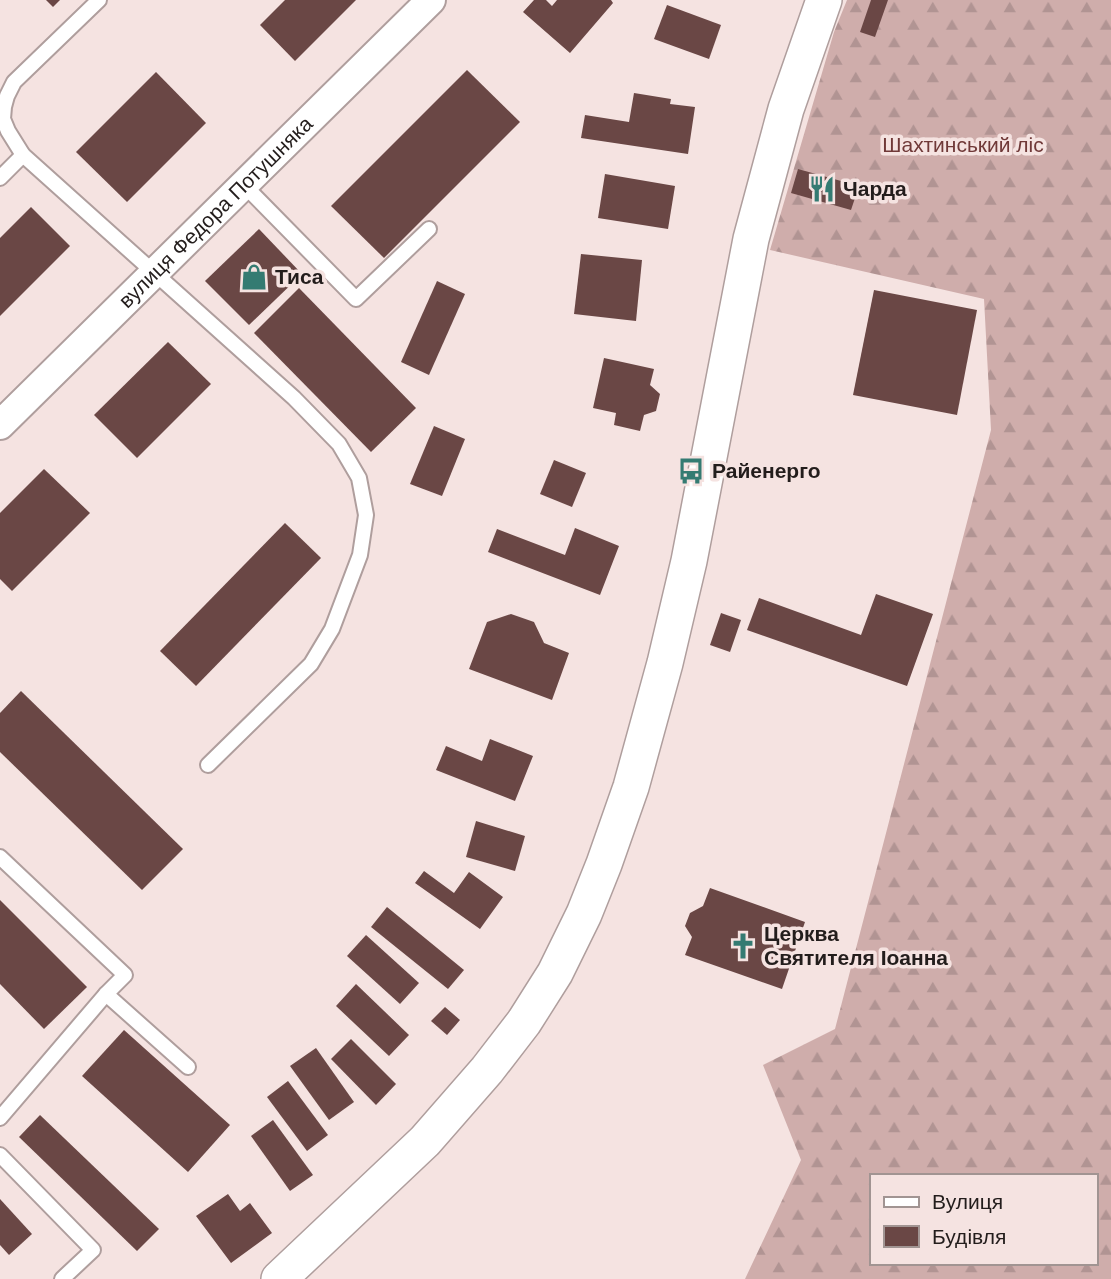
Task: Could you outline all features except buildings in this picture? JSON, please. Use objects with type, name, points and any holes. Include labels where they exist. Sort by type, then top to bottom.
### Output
[{"type":"street","name":"вулиця Федора Потушняка","points":[[0,425],[431,0]]},
{"type":"street","points":[[279,1279],[425,1141],[487,1070],[524,1022],[555,973],[584,914],[631,787],[665,663],[692,549],[751,239],[786,108],[822,1]]},
{"type":"lane","points":[[99,0],[15,82],[4,107],[3,119],[8,131],[23,155],[294,398],[339,444],[359,478],[366,515],[360,555],[331,629],[311,664],[208,765]]},
{"type":"lane","points":[[0,178],[23,155]]},
{"type":"lane","points":[[244,185],[356,299],[429,229]]},
{"type":"lane","points":[[0,857],[125,975],[0,1118]]},
{"type":"lane","points":[[106,994],[188,1067]]},
{"type":"lane","points":[[0,1155],[93,1250],[62,1279]]},
{"type":"green space","name":"Шахтинський ліс","points":[[847,0],[1111,0],[1111,1279],[745,1279],[801,1160],[763,1065],[835,1029],[991,430],[984,299],[770,250],[834,32]]},
{"type":"place","name":"Чарда","points":[[822,189]]},
{"type":"place","name":"Тиса","points":[[254,277]]},
{"type":"place","name":"Райенерго","points":[[691,471]]},
{"type":"place","name":"Церква Святителя Іоанна","points":[[743,946]]}]
